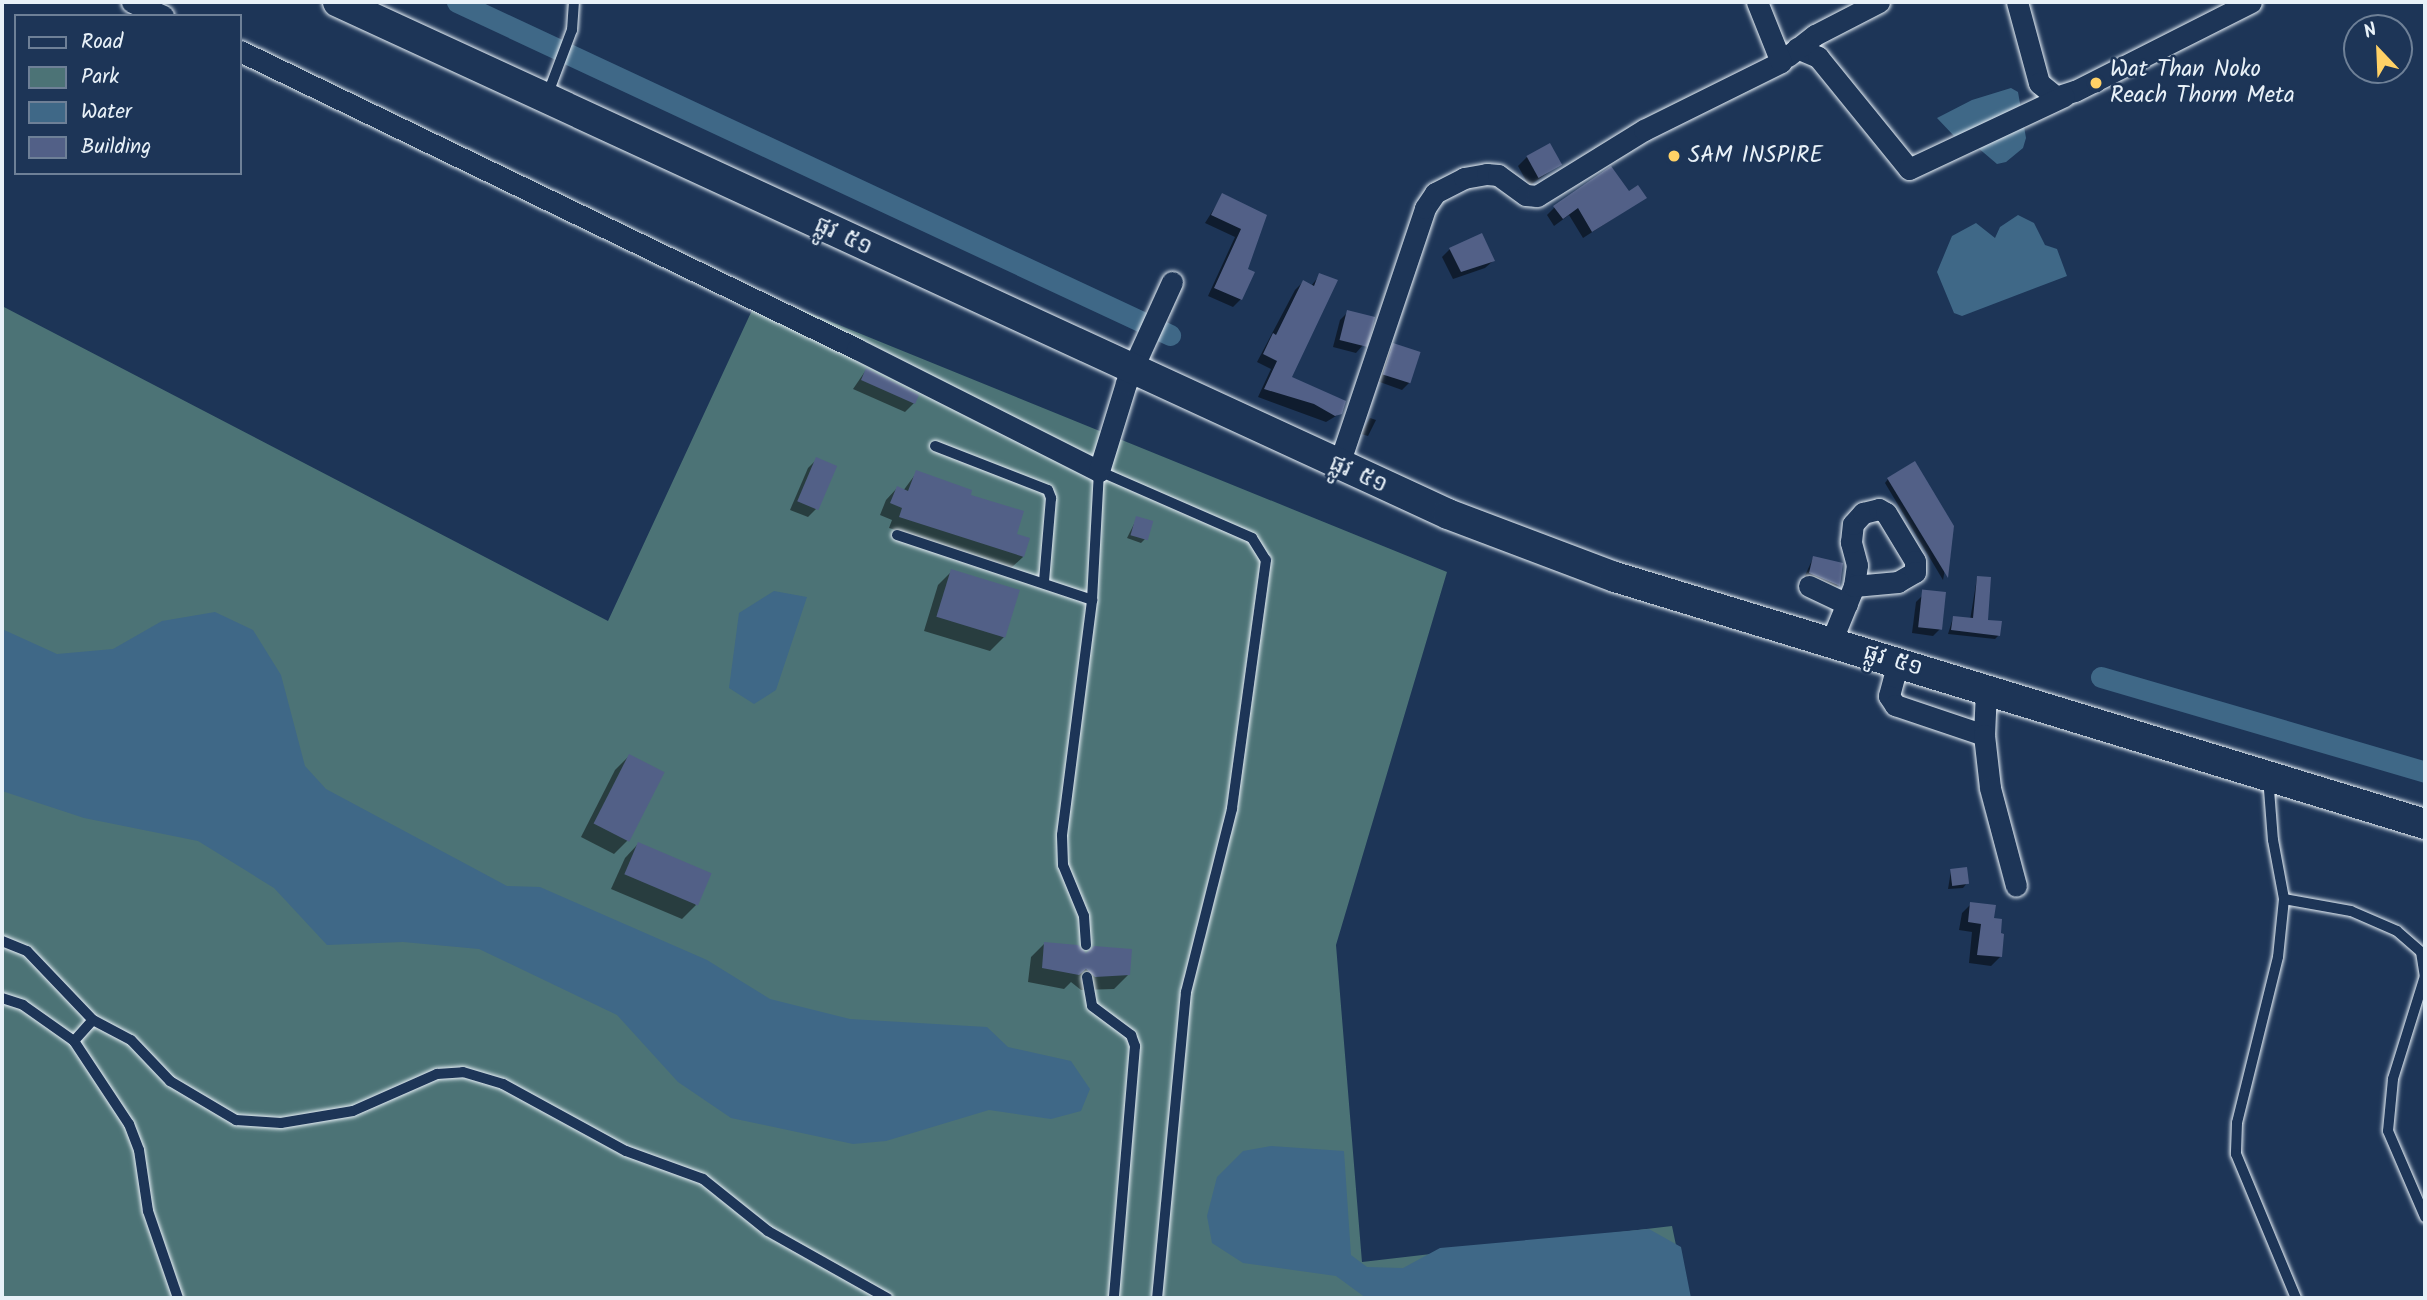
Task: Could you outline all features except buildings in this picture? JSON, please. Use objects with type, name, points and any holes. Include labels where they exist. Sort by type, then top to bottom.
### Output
[{"type":"main road","name":"ផ្លូវ ៥១","points":[[347,4],[1129,377],[1338,467],[1615,577],[1832,642],[1894,680],[1985,715],[2268,776],[2425,824]]},
{"type":"street","points":[[132,2],[159,14]]},
{"type":"street","points":[[1757,2],[1789,55]]},
{"type":"street","points":[[1338,467],[1425,208],[1435,193],[1464,178],[1497,174],[1526,195],[1538,196],[1644,130],[1789,55],[1879,2]]},
{"type":"street","points":[[2017,2],[2039,83],[2050,94],[2064,96]]},
{"type":"street","points":[[1789,55],[1818,57],[1909,169],[2064,96],[2250,2]]},
{"type":"street","points":[[242,52],[857,349],[1099,471],[1129,377],[1154,314],[1172,282]]},
{"type":"street","points":[[1809,586],[1850,595],[1832,642]]},
{"type":"street","points":[[1894,680],[1901,709],[1985,715],[1996,813],[2016,886]]},
{"type":"lane","points":[[547,99],[555,70],[572,30],[574,2]]},
{"type":"lane","points":[[935,446],[1048,490],[1051,498],[1044,582]]},
{"type":"lane","points":[[1086,945],[1084,916],[1063,865],[1062,835],[1091,600],[1099,471],[1252,538],[1266,560],[1232,809],[1186,992],[1157,1298]]},
{"type":"lane","points":[[897,535],[1044,582],[1091,600]]},
{"type":"lane","points":[[2268,776],[2273,840],[2284,899],[2278,957],[2237,1123],[2236,1154],[2296,1298]]},
{"type":"lane","points":[[2284,899],[2351,911],[2397,931],[2420,952],[2425,976],[2393,1079],[2388,1131],[2425,1217]]},
{"type":"lane","points":[[2,941],[27,951],[93,1020],[131,1040],[170,1081],[236,1120],[281,1123],[353,1111],[437,1074],[463,1072],[503,1084],[626,1151],[703,1179],[768,1231],[887,1298]]},
{"type":"lane","points":[[1087,977],[1092,1006],[1131,1035],[1136,1046],[1114,1298]]},
{"type":"lane","points":[[2,998],[23,1005],[74,1041],[129,1124],[139,1150],[148,1211],[178,1298]]},
{"type":"lane","points":[[74,1041],[93,1020]]},
{"type":"green space","points":[[760,293],[1447,572],[1336,945],[1362,1262],[1672,1226],[1687,1298],[2,1298],[2,306],[608,621]]},
{"type":"water","points":[[2011,88],[2018,92],[2026,138],[2023,148],[2006,162],[1997,164],[1970,141],[1954,136],[1937,118],[1972,100]]},
{"type":"water","points":[[2018,215],[2034,223],[2045,245],[2057,249],[2067,276],[1962,316],[1954,313],[1937,272],[1952,236],[1976,223],[1995,238],[2000,227]]},
{"type":"water","points":[[774,591],[807,597],[776,690],[754,704],[729,688],[739,613]]},
{"type":"water","points":[[215,612],[253,630],[281,675],[305,766],[326,789],[507,886],[540,887],[707,960],[770,999],[850,1019],[987,1027],[1008,1047],[1071,1061],[1090,1089],[1081,1111],[1051,1119],[989,1110],[886,1141],[853,1144],[731,1118],[678,1082],[617,1015],[479,949],[403,942],[327,945],[274,888],[198,841],[84,818],[2,791],[2,629],[57,654],[113,649],[162,621]]},
{"type":"water","points":[[1271,1146],[1344,1151],[1351,1255],[1367,1267],[1403,1268],[1440,1248],[1649,1229],[1681,1247],[1691,1298],[1366,1298],[1336,1276],[1243,1263],[1212,1243],[1207,1216],[1217,1177],[1243,1151]]},
{"type":"waterway","points":[[457,2],[1170,335]]},
{"type":"waterway","points":[[2101,677],[2425,772]]},
{"type":"place","name":"Wat Than Noko Reach Thorm Meta","points":[[2096,83]]},
{"type":"place","name":"SAM INSPIRE","points":[[1674,156]]}]
